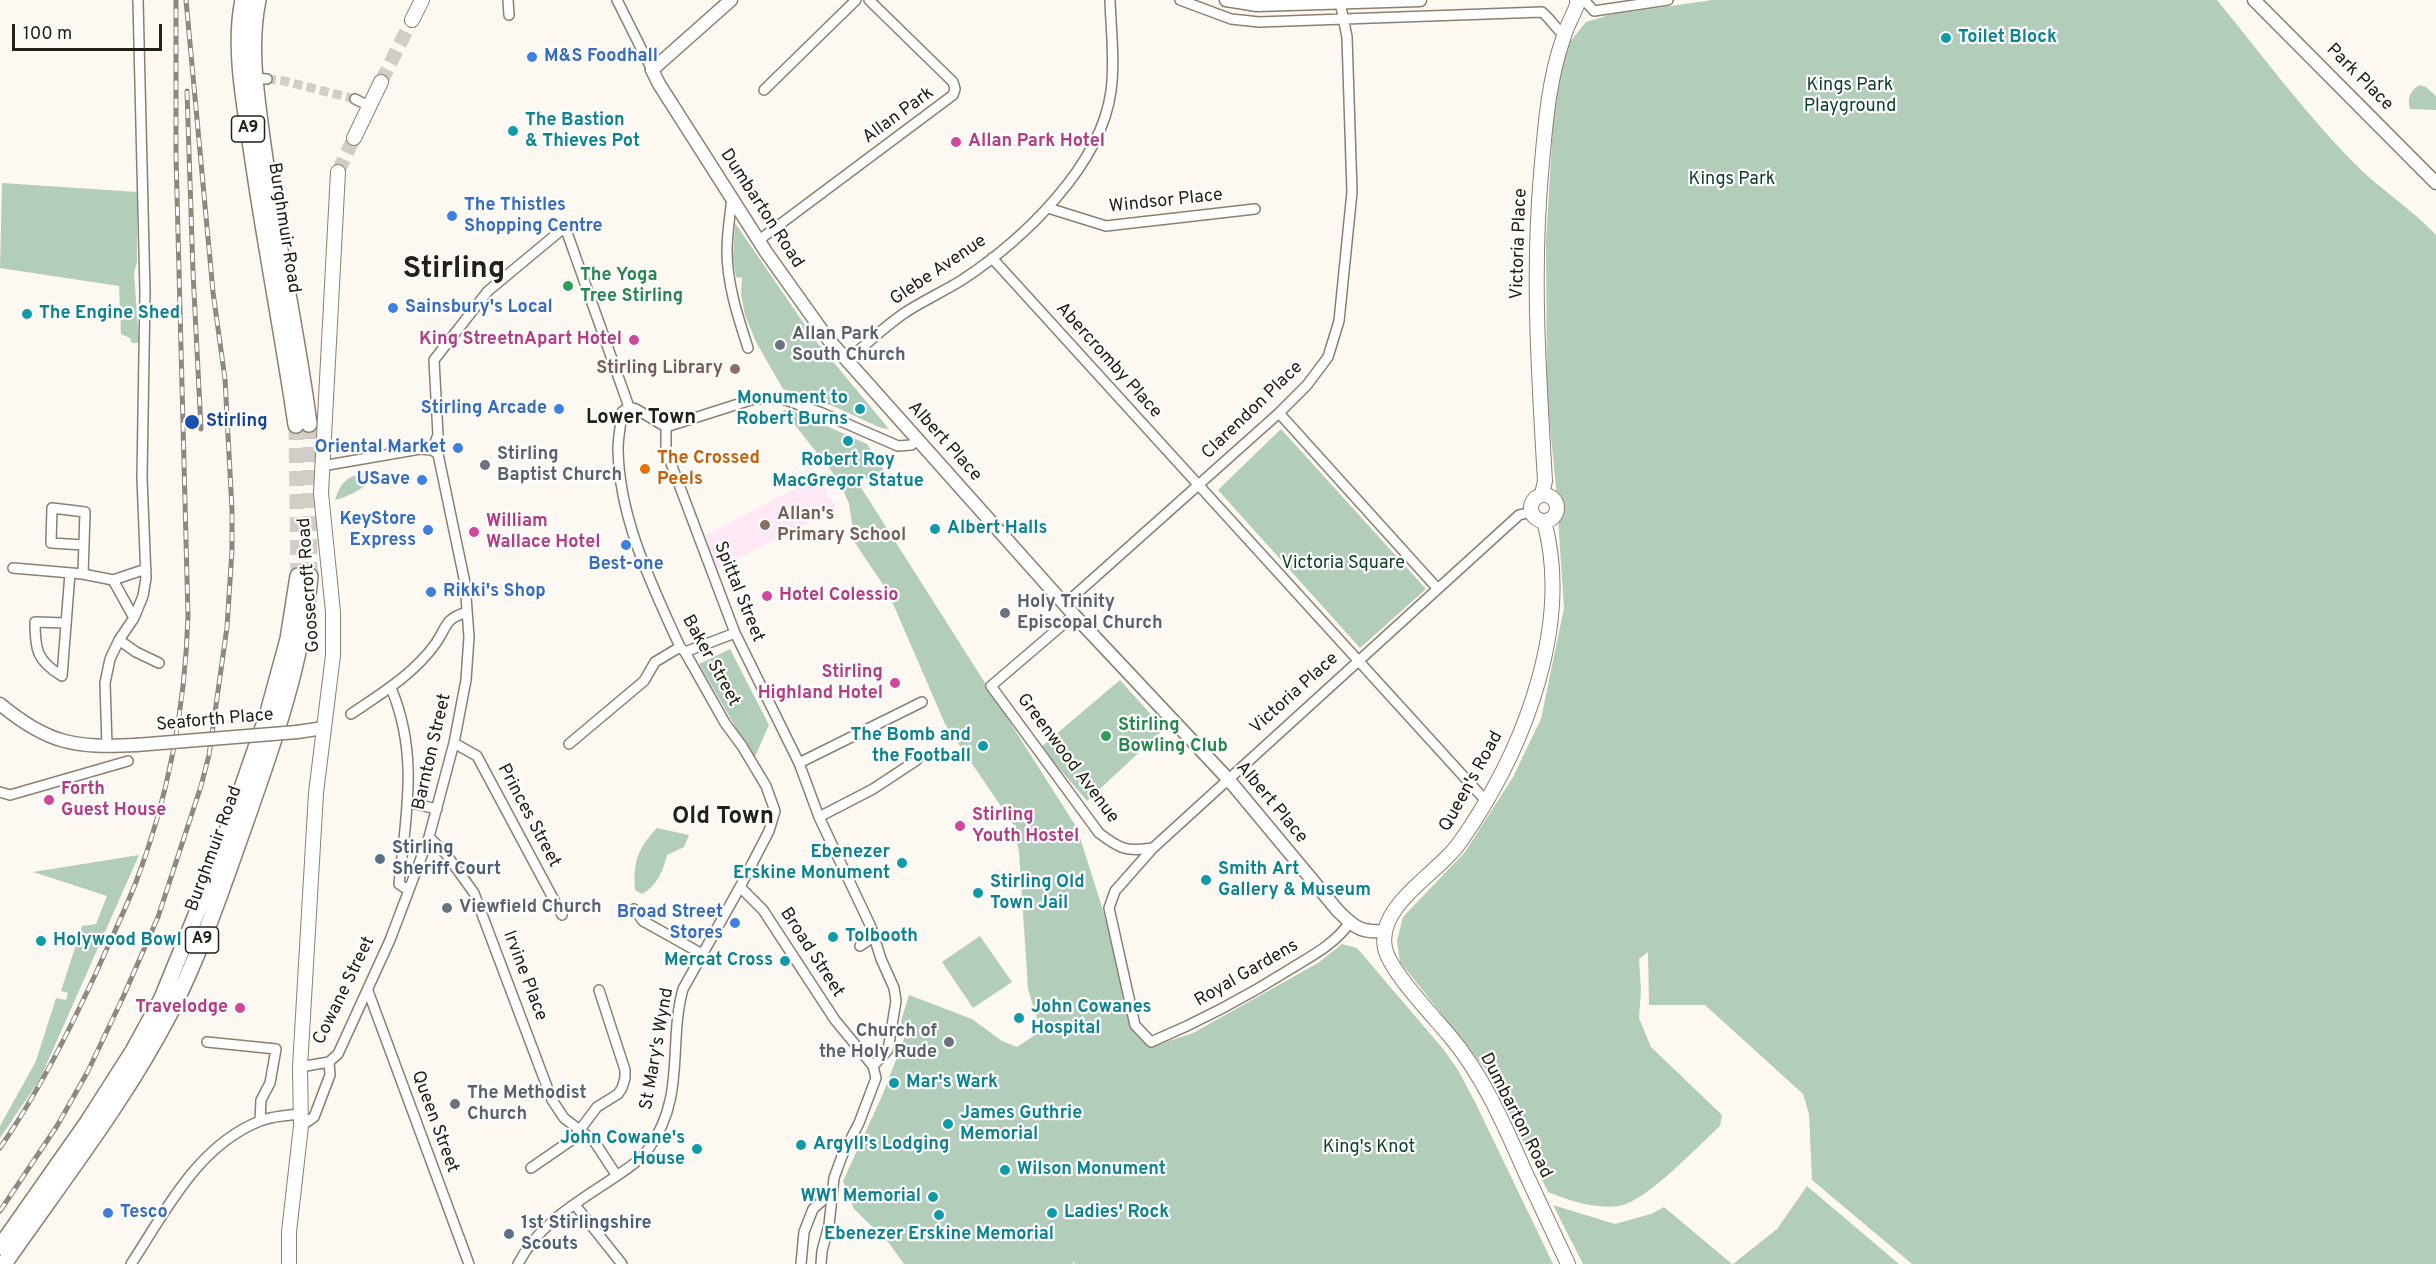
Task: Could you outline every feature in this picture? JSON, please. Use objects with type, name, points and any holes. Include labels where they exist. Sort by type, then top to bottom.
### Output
[{"type":"main road","name":"Burghmuir Road","points":[[243,0],[280,256],[300,349],[303,425]]},
{"type":"main road","name":"Burghmuir Road","points":[[254,78],[258,0]]},
{"type":"main road","points":[[412,20],[422,0]]},
{"type":"main road","name":"Victoria Place","points":[[1542,494],[1545,481],[1536,272],[1539,193],[1550,96],[1564,36],[1578,5],[1577,0]]},
{"type":"main road","points":[[354,138],[381,82]]},
{"type":"main road","name":"Goosecroft Road","points":[[300,1067],[316,794],[333,655],[333,612],[321,493],[338,172]]},
{"type":"main road","points":[[1542,494],[1551,496],[1557,507],[1552,518],[1544,521],[1536,519],[1531,512],[1532,501],[1542,494]]},
{"type":"main road","name":"Queen's Road","points":[[1384,931],[1395,908],[1451,854],[1486,801],[1510,757],[1538,682],[1545,649],[1552,593],[1551,545],[1544,521]]},
{"type":"main road","name":"Burghmuir Road","points":[[0,1246],[87,1123],[133,1051],[162,998],[209,883],[267,716],[304,576],[304,627],[280,722],[202,940],[169,1014],[110,1114],[4,1264]]},
{"type":"main road","name":"Dumbarton Road","points":[[1384,931],[1385,948],[1393,966],[1456,1044],[1491,1101],[1569,1264]]},
{"type":"main road","points":[[289,1264],[289,1232],[301,1120],[300,1067]]},
{"type":"street","points":[[107,746],[105,683],[110,659],[119,640],[134,618],[143,596],[146,569],[142,478],[145,292],[138,0]]},
{"type":"street","points":[[508,0],[508,15]]},
{"type":"street","points":[[617,0],[652,70],[731,0]]},
{"type":"street","points":[[764,90],[856,0]]},
{"type":"street","name":"Allan Park","points":[[759,240],[953,95],[955,89],[953,82],[869,0]]},
{"type":"street","name":"Glebe Avenue","points":[[847,361],[903,314],[964,279],[993,258],[1048,208],[1092,149],[1102,125],[1111,92],[1113,62],[1110,0]]},
{"type":"street","points":[[1180,0],[1230,19],[1259,22],[1542,12],[1564,36]]},
{"type":"street","points":[[1226,0],[1257,5],[1420,0]]},
{"type":"street","points":[[1584,0],[1594,11],[1668,0]]},
{"type":"street","name":"Park Place","points":[[2254,0],[2436,183]]},
{"type":"street","name":"Clarendon Place","points":[[1065,604],[1279,413],[1307,385],[1328,357],[1339,321],[1352,192],[1347,37],[1340,2]]},
{"type":"street","name":"Dumbarton Road","points":[[652,70],[800,302],[847,361]]},
{"type":"street","points":[[355,99],[369,106]]},
{"type":"street","points":[[732,198],[727,251],[729,274],[748,348]]},
{"type":"street","name":"Windsor Place","points":[[1048,208],[1106,226],[1255,209]]},
{"type":"street","points":[[322,465],[420,449],[432,450],[438,435],[434,360],[488,291],[565,227],[629,407],[666,427],[754,399],[780,398],[822,413],[898,446],[911,445],[918,440]]},
{"type":"street","name":"Abercromby Place","points":[[993,258],[1199,486]]},
{"type":"street","name":"Albert Place","points":[[847,361],[1074,615],[1229,780],[1350,922]]},
{"type":"street","name":"Baker Street","points":[[629,407],[622,412],[618,448],[621,484],[626,511],[651,583],[683,649],[773,802],[774,819],[740,888]]},
{"type":"street","points":[[1279,413],[1437,588]]},
{"type":"street","name":"Spittal Street","points":[[666,427],[666,450],[735,633],[799,763],[819,817],[871,927],[894,988],[896,1001],[888,1050],[873,1066]]},
{"type":"street","name":"Barnton Street","points":[[392,934],[429,837],[454,743],[466,680],[469,637],[462,570],[438,454],[432,450]]},
{"type":"street","points":[[1199,486],[1360,660],[1486,801]]},
{"type":"street","points":[[83,574],[86,512],[52,508],[51,543],[84,545]]},
{"type":"street","points":[[1360,660],[1519,515],[1531,512]]},
{"type":"street","points":[[13,568],[83,574],[113,580],[146,569]]},
{"type":"street","points":[[66,623],[35,622],[35,642],[39,656],[47,667],[62,676],[70,573]]},
{"type":"street","points":[[113,580],[134,618]]},
{"type":"street","points":[[351,714],[391,688],[421,661],[451,618],[466,612]]},
{"type":"street","name":"Greenwood Avenue","points":[[1074,615],[991,686],[1099,832],[1118,847],[1137,850],[1153,848]]},
{"type":"street","points":[[569,744],[644,681],[655,662],[683,649],[735,633]]},
{"type":"street","points":[[119,640],[136,652],[159,663]]},
{"type":"street","name":"Victoria Place","points":[[1153,848],[1360,660]]},
{"type":"street","points":[[391,688],[401,712],[408,748],[407,802],[399,884],[408,890]]},
{"type":"street","points":[[799,763],[922,702]]},
{"type":"street","name":"Seaforth Place","points":[[0,704],[29,727],[51,738],[82,746],[136,746],[324,728]]},
{"type":"street","name":"Princes Street","points":[[454,743],[477,756],[562,915]]},
{"type":"street","points":[[819,817],[873,789],[917,760]]},
{"type":"street","points":[[0,792],[10,795],[128,761]]},
{"type":"street","points":[[407,802],[437,809]]},
{"type":"street","name":"Irvine Place","points":[[429,837],[446,854],[474,893],[552,1100],[564,1118],[594,1141],[617,1176]]},
{"type":"street","name":"Royal Gardens","points":[[1153,848],[1115,891],[1109,908],[1135,1025],[1151,1042],[1215,1014],[1251,994],[1331,944],[1350,922]]},
{"type":"street","name":"St Mary's Wynd","points":[[518,1264],[537,1235],[554,1219],[617,1176],[649,1149],[668,1110],[676,1066],[680,1002],[683,989],[740,888]]},
{"type":"street","name":"Broad Street","points":[[740,888],[763,909],[835,1020],[873,1066]]},
{"type":"street","points":[[634,909],[643,921],[702,954]]},
{"type":"street","points":[[1350,922],[1367,932],[1384,931]]},
{"type":"street","name":"Cowane Street","points":[[300,1067],[329,1062],[338,1054],[392,934]]},
{"type":"street","points":[[860,946],[873,937]]},
{"type":"street","points":[[531,1168],[573,1139],[597,1107],[618,1094],[622,1088],[625,1070],[599,990]]},
{"type":"street","name":"Queen Street","points":[[368,991],[469,1264]]},
{"type":"street","points":[[207,1042],[276,1048],[270,1083],[261,1100],[260,1121]]},
{"type":"street","name":"Cowane Street","points":[[301,1120],[314,1117],[330,1075],[329,1062]]},
{"type":"street","points":[[821,1264],[831,1207],[831,1193],[842,1156],[860,1123],[874,1088],[876,1078],[873,1066]]},
{"type":"street","points":[[130,1264],[190,1173],[223,1143],[260,1121],[301,1120]]},
{"type":"street","points":[[801,1264],[804,1232],[813,1209],[831,1193]]},
{"type":"street","points":[[575,1205],[622,1264]]},
{"type":"shaded area","name":"Allan's Primary School","points":[[816,477],[828,492],[826,496],[831,498],[836,509],[716,570],[703,537]]},
{"type":"green space","points":[[1712,0],[2217,0],[2335,143],[2363,172],[2436,235],[2436,1264],[1912,1264],[1812,1180],[1809,1114],[1803,1094],[1705,1005],[1649,1005],[1648,952],[1639,959],[1641,990],[1639,1018],[1651,1047],[1722,1115],[1720,1126],[1657,1184],[1630,1202],[1610,1207],[1574,1201],[1548,1192],[1491,1076],[1400,962],[1397,941],[1403,917],[1465,852],[1513,777],[1541,719],[1564,608],[1547,396],[1546,241],[1555,92],[1565,48],[1586,22],[1609,15]]},
{"type":"green space","points":[[2420,85],[2436,96],[2436,110],[2410,109],[2410,95]]},
{"type":"green space","points":[[2,183],[137,192],[137,262],[134,273],[139,343],[132,343],[130,338],[121,334],[119,286],[0,268]]},
{"type":"green space","points":[[735,223],[816,341],[889,429],[881,428],[833,406],[783,389],[756,342],[745,315],[741,294],[742,278],[736,277],[733,259]]},
{"type":"green space","name":"King's Knot","points":[[783,410],[791,410],[867,444],[890,480],[855,478],[1077,828],[1111,936],[1133,1029],[1151,1047],[1193,1033],[1318,963],[1342,944],[1357,948],[1444,1050],[1458,1070],[1553,1264],[1074,1264],[1075,1261],[1072,1264],[904,1264],[888,1242],[854,1209],[843,1181],[882,1096],[904,1039],[901,1021],[909,995],[972,1019],[1002,1041],[1017,1047],[1041,1031],[1028,989],[1019,852],[1013,824],[945,724],[888,592],[855,543],[849,504],[840,482]]},
{"type":"green space","name":"Victoria Square","points":[[1281,429],[1426,589],[1360,648],[1218,490]]},
{"type":"green space","points":[[379,470],[372,480],[360,489],[335,500],[346,480]]},
{"type":"green space","points":[[730,649],[769,725],[754,759],[699,664]]},
{"type":"green space","points":[[1120,680],[1164,729],[1087,801],[1041,747]]},
{"type":"green space","points":[[657,828],[689,835],[684,847],[667,855],[659,878],[642,894],[635,890],[636,864],[645,843]]},
{"type":"green space","points":[[139,855],[40,1079],[0,1138],[0,1126],[36,1061],[56,998],[66,1000],[68,993],[61,991],[82,926],[96,924],[107,896],[33,872]]},
{"type":"green space","points":[[980,936],[1012,982],[973,1008],[942,962]]},
{"type":"green space","points":[[1807,1186],[1899,1264],[1733,1264],[1777,1229]]},
{"type":"green space","points":[[1553,1205],[1615,1224],[1651,1214],[1664,1207],[1732,1264],[1583,1264]]},
{"type":"tunnel","points":[[381,82],[412,20]]},
{"type":"tunnel","points":[[267,79],[284,81],[355,99]]},
{"type":"tunnel","points":[[338,172],[354,138]]},
{"type":"tunnel","points":[[309,424],[310,576]]},
{"type":"tunnel","points":[[296,425],[298,576]]},
{"type":"railway","points":[[0,1148],[40,1084],[63,1040],[131,894],[158,817],[179,717],[188,616],[176,156],[176,0]]},
{"type":"railway","points":[[0,1211],[57,1126],[88,1071],[124,995],[158,917],[209,755],[227,627],[232,510],[225,379],[213,292],[186,0]]},
{"type":"railway","points":[[187,91],[201,429]]},
{"type":"place","name":"Toilet Block","points":[[1946,38]]},
{"type":"place","name":"M&S Foodhall","points":[[532,57]]},
{"type":"place","name":"The Bastion & Thieves Pot","points":[[513,131]]},
{"type":"place","name":"Allan Park Hotel","points":[[956,142]]},
{"type":"place","name":"The Thistles Shopping Centre","points":[[452,216]]},
{"type":"place","name":"The Yoga Tree Stirling","points":[[568,286]]},
{"type":"place","name":"Sainsbury's Local","points":[[393,308]]},
{"type":"place","name":"The Engine Shed","points":[[27,314]]},
{"type":"place","name":"King StreetnApart Hotel","points":[[634,340]]},
{"type":"place","name":"Allan Park South Church","points":[[780,345]]},
{"type":"place","name":"Stirling Library","points":[[735,369]]},
{"type":"place","name":"Stirling Arcade","points":[[559,409]]},
{"type":"place","name":"Monument to Robert Burns","points":[[860,409]]},
{"type":"place","name":"Stirling","points":[[192,422]]},
{"type":"place","name":"Robert Roy MacGregor Statue","points":[[848,441]]},
{"type":"place","name":"Oriental Market","points":[[458,448]]},
{"type":"place","name":"Stirling Baptist Church","points":[[485,465]]},
{"type":"place","name":"The Crossed Peels","points":[[645,469]]},
{"type":"place","name":"USave","points":[[422,480]]},
{"type":"place","name":"Allan's Primary School","points":[[765,525]]},
{"type":"place","name":"Albert Halls","points":[[935,529]]},
{"type":"place","name":"KeyStore Express","points":[[428,530]]},
{"type":"place","name":"William Wallace Hotel","points":[[474,532]]},
{"type":"place","name":"Best-one","points":[[626,545]]},
{"type":"place","name":"Rikki's Shop","points":[[431,592]]},
{"type":"place","name":"Hotel Colessio","points":[[767,596]]},
{"type":"place","name":"Holy Trinity Episcopal Church","points":[[1005,613]]},
{"type":"place","name":"Stirling Highland Hotel","points":[[895,683]]},
{"type":"place","name":"Stirling Bowling Club","points":[[1106,736]]},
{"type":"place","name":"The Bomb and the Football","points":[[983,746]]},
{"type":"place","name":"Forth Guest House","points":[[49,800]]},
{"type":"place","name":"Stirling Youth Hostel","points":[[960,826]]},
{"type":"place","name":"Stirling Sheriff Court","points":[[380,859]]},
{"type":"place","name":"Ebenezer Erskine Monument","points":[[902,863]]},
{"type":"place","name":"Smith Art Gallery & Museum","points":[[1206,880]]},
{"type":"place","name":"Stirling Old Town Jail","points":[[978,893]]},
{"type":"place","name":"Viewfield Church","points":[[447,908]]},
{"type":"place","name":"Broad Street Stores","points":[[735,923]]},
{"type":"place","name":"Tolbooth","points":[[833,937]]},
{"type":"place","name":"Holywood Bowl","points":[[41,941]]},
{"type":"place","name":"Mercat Cross","points":[[785,961]]},
{"type":"place","name":"Travelodge","points":[[240,1008]]},
{"type":"place","name":"John Cowanes Hospital","points":[[1019,1018]]},
{"type":"place","name":"Church of the Holy Rude","points":[[949,1042]]},
{"type":"place","name":"Mar's Wark","points":[[894,1083]]},
{"type":"place","name":"The Methodist Church","points":[[455,1104]]},
{"type":"place","name":"James Guthrie Memorial","points":[[948,1124]]},
{"type":"place","name":"Argyll's Lodging","points":[[801,1145]]},
{"type":"place","name":"John Cowane's House","points":[[697,1149]]},
{"type":"place","name":"Wilson Monument","points":[[1005,1170]]},
{"type":"place","name":"WW1 Memorial","points":[[933,1197]]},
{"type":"place","name":"Tesco","points":[[108,1213]]},
{"type":"place","name":"Ladies' Rock","points":[[1052,1213]]},
{"type":"place","name":"Ebenezer Erskine Memorial","points":[[939,1215]]},
{"type":"place","name":"1st Stirlingshire Scouts","points":[[509,1234]]},
{"type":"district","name":"Stirling","points":[[454,271]]},
{"type":"district","name":"Lower Town","points":[[641,419]]},
{"type":"district","name":"Old Town","points":[[723,818]]},
{"type":"park label","name":"Kings Park Playground","points":[[1850,96]]},
{"type":"park label","name":"Kings Park","points":[[1732,180]]}]
